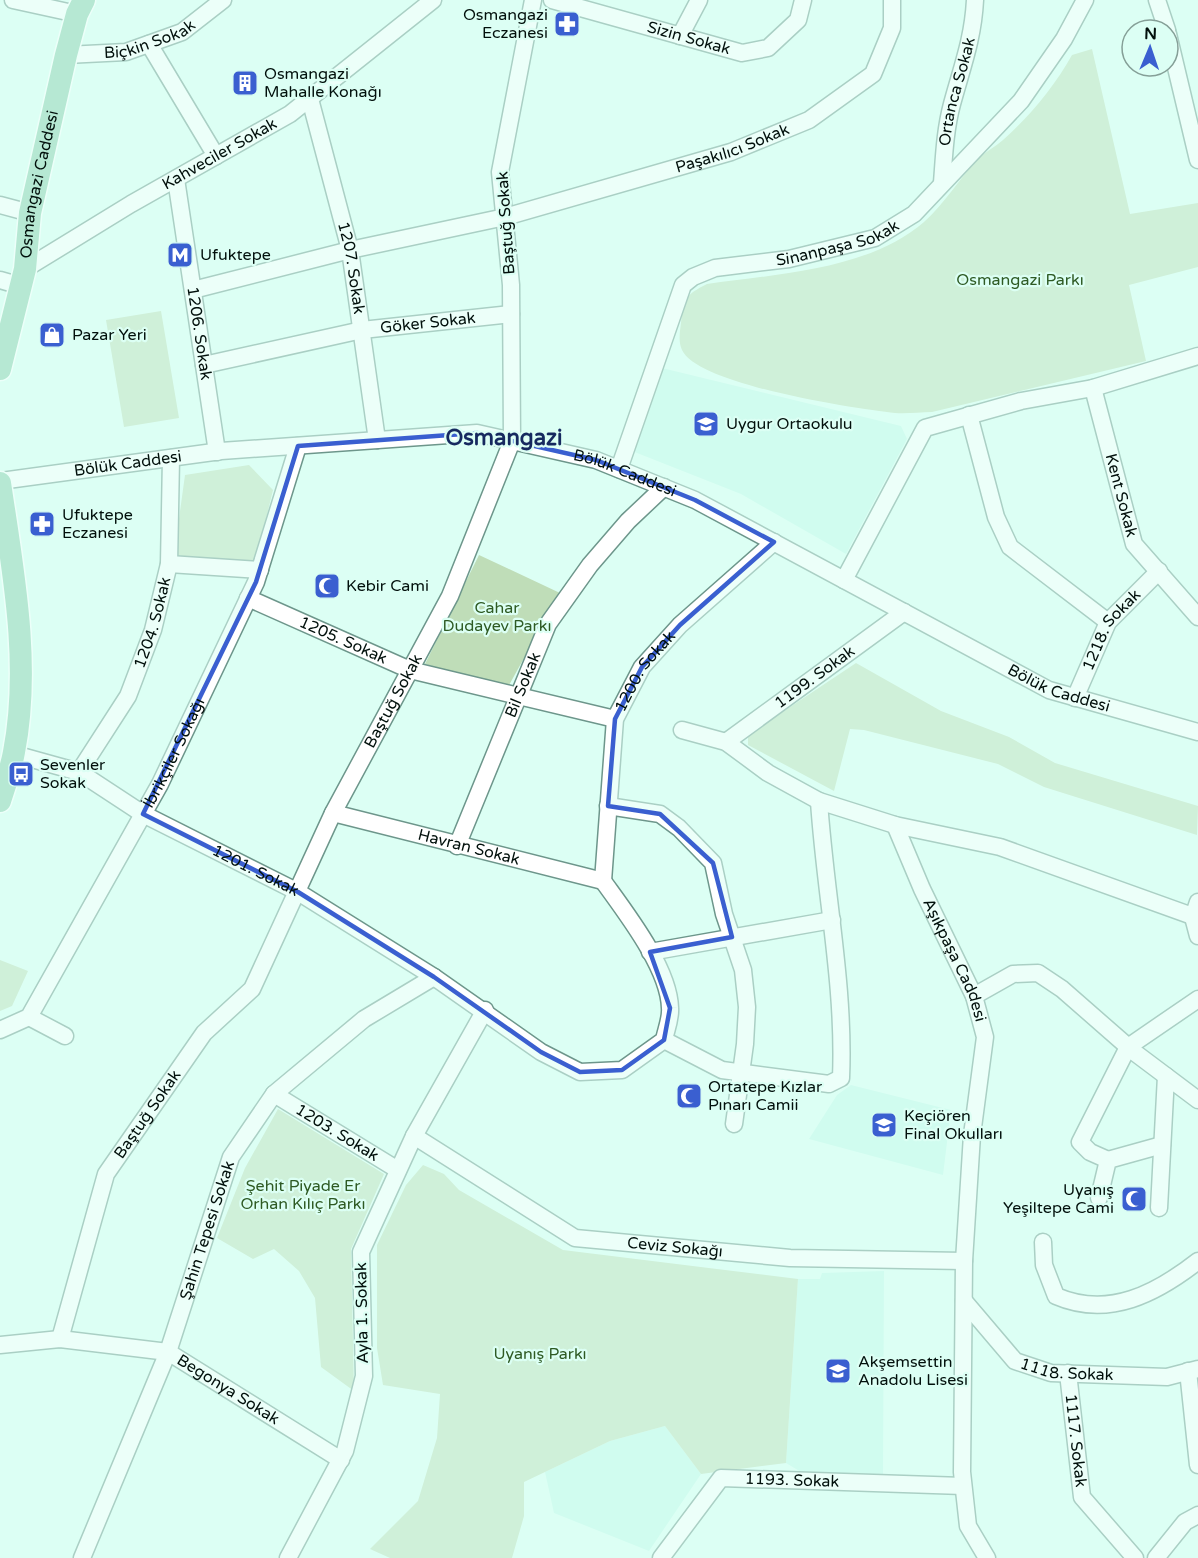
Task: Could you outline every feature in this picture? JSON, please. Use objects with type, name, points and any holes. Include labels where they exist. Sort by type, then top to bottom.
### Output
[{"type":"main road","name":"Osmangazi Caddesi","points":[[0,369],[15,278],[66,54],[80,7]]},
{"type":"main road","points":[[0,482],[17,597],[20,706],[10,742],[0,801]]},
{"type":"street","points":[[13,0],[80,7]]},
{"type":"street","name":"Biçkin Sokak","points":[[66,54],[126,52],[182,32],[223,0]]},
{"type":"street","name":"Baştuğ Sokak","points":[[60,1339],[106,1174],[204,1033],[252,989],[333,813],[450,596],[512,441],[511,314],[500,172],[532,0]]},
{"type":"street","name":"Sizin Sokak","points":[[552,0],[742,53],[768,48],[798,20],[803,0]]},
{"type":"street","points":[[680,36],[699,0]]},
{"type":"street","name":"Paşakılıcı Sokak","points":[[193,290],[350,250],[505,217],[731,152],[809,120],[873,74],[892,28],[892,0]]},
{"type":"street","name":"Ortanca Sokak","points":[[942,183],[945,138],[952,104],[968,57],[975,0]]},
{"type":"street","name":"Sinanpaşa Sokak","points":[[619,469],[683,285],[693,277],[715,268],[789,259],[874,238],[914,214],[1021,100],[1064,39],[1085,0]]},
{"type":"street","points":[[1157,0],[1163,18]]},
{"type":"street","name":"Kahveciler Sokak","points":[[15,278],[176,179],[290,114],[427,2]]},
{"type":"street","points":[[149,44],[216,156]]},
{"type":"street","points":[[1178,78],[1198,160]]},
{"type":"street","name":"1207. Sokak","points":[[310,99],[350,250],[377,440]]},
{"type":"street","name":"1206. Sokak","points":[[176,179],[217,452]]},
{"type":"street","points":[[0,205],[30,213]]},
{"type":"street","name":"Göker Sokak","points":[[204,365],[362,330],[511,314]]},
{"type":"street","points":[[844,580],[925,428],[1021,401],[1093,388],[1198,356]]},
{"type":"street","name":"Kent Sokak","points":[[1093,388],[1134,544],[1198,617]]},
{"type":"street","points":[[969,415],[996,517],[1010,547],[1108,622]]},
{"type":"street","name":"Bölük Caddesi","points":[[0,482],[217,452],[477,432],[596,460],[695,500],[1050,690],[1198,732]]},
{"type":"street","name":"İbrikçiler Sokağı","points":[[29,1017],[143,813],[248,598],[260,570],[298,446]]},
{"type":"street","name":"1204. Sokak","points":[[80,772],[128,696],[153,630],[169,564],[171,458]]},
{"type":"street","name":"Bil Sokak","points":[[457,846],[516,696],[548,624],[590,565],[628,522],[664,488]]},
{"type":"street","name":"1200. Sokak","points":[[603,881],[615,719],[642,667],[680,625],[774,542]]},
{"type":"street","points":[[169,564],[260,570]]},
{"type":"street","name":"1218. Sokak","points":[[1075,698],[1108,622],[1159,571]]},
{"type":"street","name":"1205. Sokak","points":[[248,598],[410,670],[615,719]]},
{"type":"street","name":"1199. Sokak","points":[[726,742],[904,612]]},
{"type":"street","points":[[682,730],[726,742],[768,773],[819,801],[895,825],[1000,847],[1196,912],[1198,936]]},
{"type":"street","name":"1201. Sokak","points":[[10,742],[80,772],[143,813],[298,892],[485,1010],[541,1052],[580,1072],[622,1070],[664,1040]]},
{"type":"street","points":[[603,881],[641,933],[661,976],[670,1008],[664,1040],[722,1070],[829,1084],[841,1078],[843,1034],[819,801]]},
{"type":"street","points":[[608,806],[660,814],[679,828],[713,863],[742,970],[747,1007],[746,1044],[734,1124]]},
{"type":"street","name":"Havran Sokak","points":[[333,813],[603,881]]},
{"type":"street","name":"Aşıkpaşa Caddesi","points":[[895,825],[922,889],[974,996],[986,1037],[972,1136],[964,1261],[963,1486],[968,1526],[987,1558]]},
{"type":"street","points":[[650,952],[832,920]]},
{"type":"street","points":[[974,996],[1013,974],[1038,973],[1062,988],[1128,1047],[1198,1100]]},
{"type":"street","name":"Şahin Tepesi Sokak","points":[[82,1558],[168,1352],[231,1157],[274,1094],[364,1019],[434,977]]},
{"type":"street","points":[[1162,1144],[1108,1160],[1090,1152],[1080,1142],[1128,1047],[1198,999]]},
{"type":"street","name":"Ayla 1. Sokak","points":[[288,1558],[341,1460],[364,1376],[361,1251],[414,1136],[485,1010]]},
{"type":"street","points":[[0,1030],[29,1017],[65,1036]]},
{"type":"street","points":[[1159,1208],[1166,1076]]},
{"type":"street","name":"1203. Sokak","points":[[274,1094],[398,1170]]},
{"type":"street","name":"Ceviz Sokağı","points":[[414,1136],[575,1238],[790,1258],[964,1261]]},
{"type":"street","points":[[1100,1198],[1108,1160]]},
{"type":"street","points":[[1043,1242],[1044,1265],[1056,1296],[1074,1304],[1122,1301],[1148,1295],[1173,1281],[1198,1261]]},
{"type":"street","name":"1118. Sokak","points":[[964,1301],[1015,1361],[1051,1373],[1167,1377],[1193,1370]]},
{"type":"street","name":"Begonya Sokak","points":[[0,1344],[60,1339],[168,1352],[341,1460]]},
{"type":"street","points":[[1193,1370],[1198,1465]]},
{"type":"street","name":"1117. Sokak","points":[[1068,1373],[1082,1497],[1135,1558]]},
{"type":"street","name":"1193. Sokak","points":[[661,1558],[721,1478],[963,1486]]},
{"type":"street","points":[[1156,1558],[1185,1522],[1198,1515]]},
{"type":"highlighted area","points":[[477,433],[596,460],[695,500],[774,542],[680,625],[642,667],[615,719],[608,806],[660,814],[713,863],[732,937],[650,952],[670,1008],[664,1040],[622,1070],[580,1072],[541,1052],[434,977],[298,892],[143,814],[256,582],[298,446]]},
{"type":"shaded area","points":[[662,368],[901,426],[907,439],[846,554],[741,494],[632,451]]},
{"type":"shaded area","name":"Keçiören Final Okulları","points":[[851,1085],[951,1110],[943,1175],[809,1139],[837,1095]]},
{"type":"shaded area","name":"Akşemsettin Anadolu Lisesi","points":[[884,1271],[883,1478],[838,1477],[801,1472],[786,1463],[798,1279],[820,1279],[822,1273]]},
{"type":"shaded area","points":[[665,1426],[701,1474],[649,1551],[554,1513],[545,1472],[610,1441]]},
{"type":"green space","name":"Osmangazi Parkı","points":[[1092,49],[1130,214],[1198,203],[1198,267],[1129,285],[1146,361],[932,412],[900,413],[815,401],[746,384],[694,363],[682,350],[680,336],[683,308],[694,291],[707,284],[791,273],[849,260],[877,251],[902,238],[924,222],[939,207],[978,159],[1023,121],[1050,89],[1072,55]]},
{"type":"green space","points":[[161,311],[179,418],[124,427],[106,320]]},
{"type":"green space","points":[[249,465],[273,490],[255,564],[174,555],[185,475]]},
{"type":"green space","name":"Cahar Dudayev Parkı","points":[[479,555],[560,593],[508,687],[425,664]]},
{"type":"green space","points":[[856,663],[941,711],[1009,737],[1055,763],[1198,806],[1197,835],[1044,787],[998,764],[864,730],[850,729],[834,791],[748,745],[748,735]]},
{"type":"green space","points":[[0,960],[28,971],[12,1006],[0,1011]]},
{"type":"green space","name":"Şehit Piyade Er Orhan Kılıç Parkı","points":[[278,1109],[384,1174],[351,1249],[354,1391],[321,1367],[315,1298],[299,1271],[274,1249],[253,1259],[217,1238],[245,1168]]},
{"type":"green space","name":"Uyanış Parkı","points":[[423,1165],[444,1174],[459,1190],[563,1250],[798,1279],[786,1463],[701,1474],[665,1426],[610,1441],[524,1482],[524,1516],[512,1558],[390,1558],[370,1549],[418,1501],[437,1438],[440,1394],[383,1385],[377,1348],[377,1245],[406,1185]]},
{"type":"place","name":"Osmangazi Eczanesi","points":[[567,24]]},
{"type":"place","name":"Osmangazi Mahalle Konağı","points":[[245,83]]},
{"type":"place","name":"Ufuktepe","points":[[180,255]]},
{"type":"place","name":"Pazar Yeri","points":[[52,335]]},
{"type":"place","name":"Uygur Ortaokulu","points":[[706,424]]},
{"type":"place","name":"Ufuktepe Eczanesi","points":[[42,524]]},
{"type":"place","name":"Kebir Cami","points":[[327,586]]},
{"type":"place","name":"Sevenler Sokak","points":[[21,774]]},
{"type":"place","name":"Ortatepe Kızlar Pınarı Camii","points":[[689,1096]]},
{"type":"place","name":"Keçiören Final Okulları","points":[[884,1125]]},
{"type":"place","name":"Uyanış Yeşiltepe Cami","points":[[1134,1199]]},
{"type":"place","name":"Akşemsettin Anadolu Lisesi","points":[[838,1371]]},
{"type":"district","name":"Osmangazi","points":[[504,438]]}]
